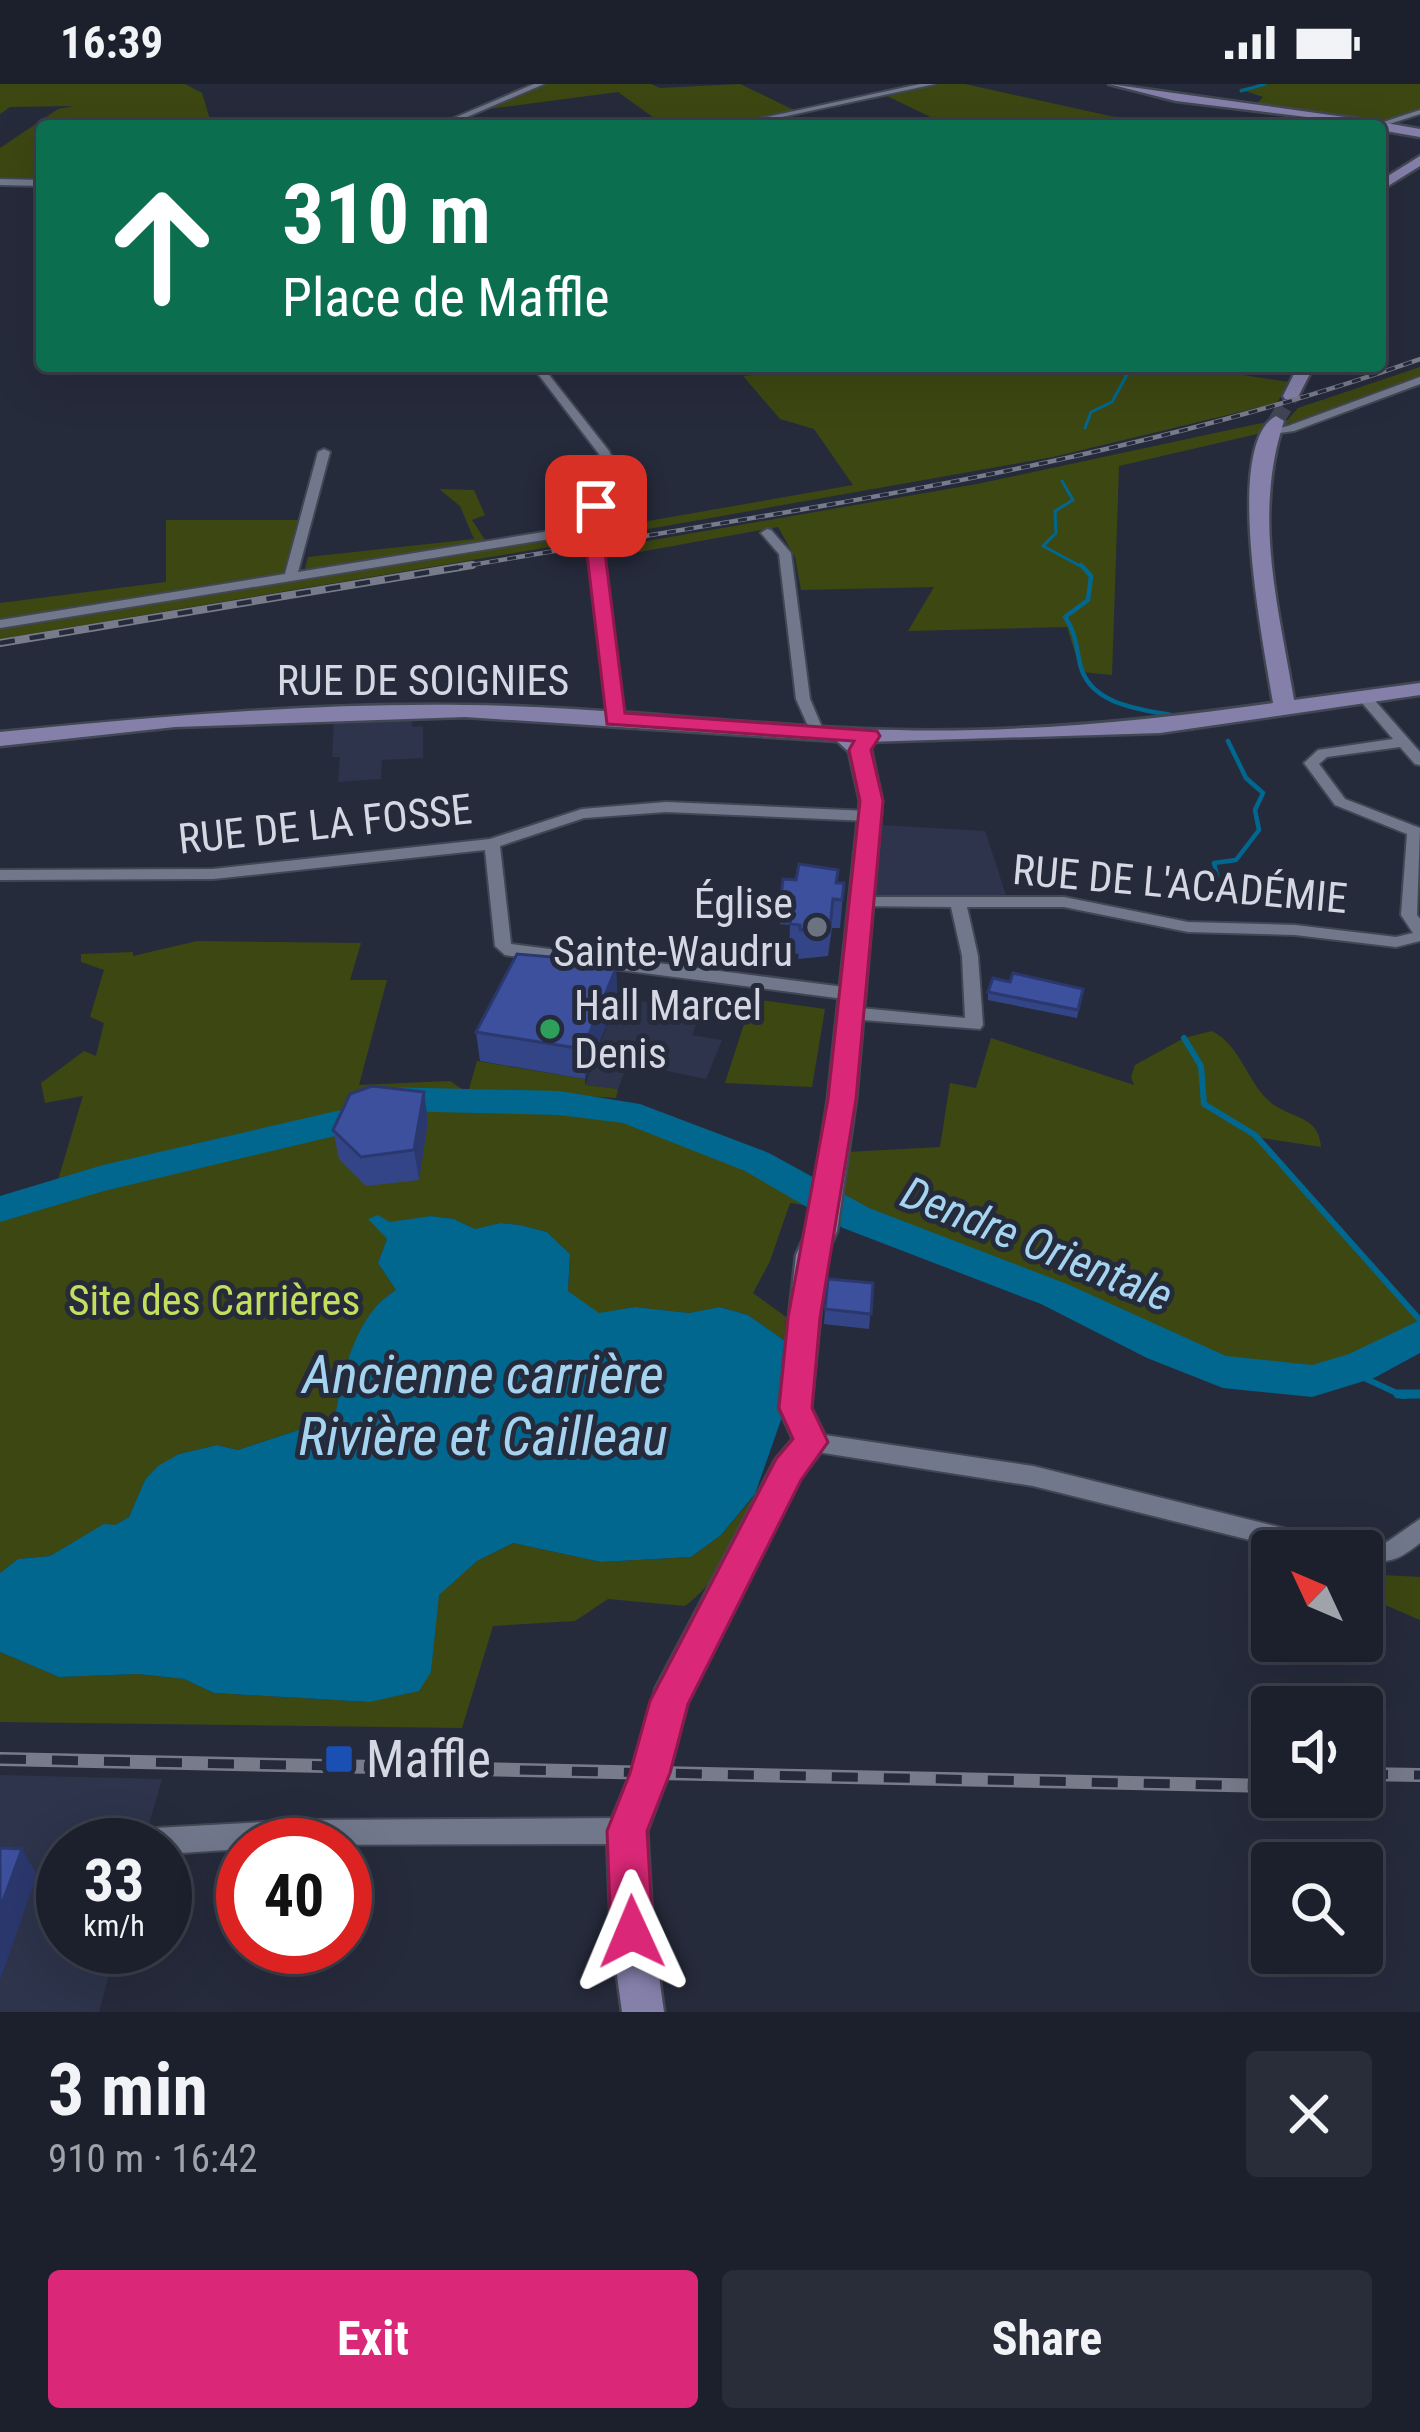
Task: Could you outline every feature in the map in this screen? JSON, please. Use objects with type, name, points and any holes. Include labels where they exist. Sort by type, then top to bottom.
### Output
[{"type":"street","points":[[453,120],[540,84]]},
{"type":"street","points":[[758,120],[931,84]]},
{"type":"street","points":[[1115,84],[1177,98],[1335,120]]},
{"type":"street","points":[[1386,123],[1420,112]]},
{"type":"street","points":[[1386,128],[1420,134]]},
{"type":"street","points":[[1386,183],[1420,160]]},
{"type":"street","points":[[0,182],[36,183]]},
{"type":"street","points":[[542,372],[604,453],[610,469],[593,529],[615,719]]},
{"type":"street","points":[[1292,396],[1303,372]]},
{"type":"street","points":[[1285,709],[1256,495],[1274,426],[1290,429],[1420,380]]},
{"type":"street","points":[[290,579],[323,452]]},
{"type":"street","points":[[0,624],[593,529]]},
{"type":"street","points":[[767,533],[785,553],[803,699],[818,732]]},
{"type":"street","name":"RUE DE SOIGNIES","points":[[0,739],[175,721],[466,712],[818,732],[857,740],[1160,726],[1420,688]]},
{"type":"street","points":[[1364,697],[1420,761]]},
{"type":"street","points":[[811,1442],[795,1408],[811,1256],[830,1184],[851,1004],[870,788],[857,740]]},
{"type":"street","points":[[1404,742],[1323,753],[1310,763],[1340,802],[1417,832],[1409,915],[1420,934]]},
{"type":"street","name":"RUE DE LA FOSSE","points":[[0,875],[187,876],[492,844],[559,820],[625,810],[690,806],[868,816]]},
{"type":"street","points":[[492,844],[502,946],[511,952],[974,1025],[970,956],[958,903]]},
{"type":"street","name":"RUE DE L'ACADÉMIE","points":[[860,902],[1064,902],[1189,927],[1295,930],[1396,942],[1420,934]]},
{"type":"street","points":[[811,1442],[1033,1476],[1251,1530]]},
{"type":"street","points":[[644,2012],[632,1932],[627,1831],[650,1773],[669,1701],[788,1469],[811,1442]]},
{"type":"street","points":[[1383,1552],[1391,1552],[1420,1529]]},
{"type":"street","points":[[192,1839],[302,1833],[627,1831]]},
{"type":"shaded area","points":[[412,720],[412,727],[423,726],[423,758],[382,760],[381,779],[338,782],[340,757],[332,757],[334,723]]},
{"type":"shaded area","points":[[882,825],[985,831],[1006,895],[876,896]]},
{"type":"shaded area","points":[[617,997],[701,1011],[692,1035],[722,1040],[706,1079],[628,1063],[618,1089],[585,1085]]},
{"type":"shaded area","points":[[0,1775],[162,1779],[151,1818],[36,1818],[36,1974],[109,1974],[99,2012],[0,2012]]},
{"type":"green space","points":[[0,84],[185,84],[202,93],[210,120],[42,120],[74,106],[10,107],[0,114]]},
{"type":"green space","points":[[543,84],[651,84],[660,88],[740,84],[794,110],[748,120],[657,120],[618,92],[481,110]]},
{"type":"green space","points":[[937,84],[965,84],[1124,119],[937,120],[887,96]]},
{"type":"green space","points":[[1264,84],[1420,84],[1420,110],[1384,120],[1359,120],[1253,108],[1263,97],[1239,89]]},
{"type":"green space","points":[[36,124],[36,181],[0,181],[0,148]]},
{"type":"green space","points":[[1420,367],[1420,378],[1282,426],[1298,408]]},
{"type":"green space","points":[[783,372],[1224,372],[1289,382],[1277,403],[1053,457],[609,536],[603,529],[853,485],[814,429],[780,419],[743,376]]},
{"type":"green space","points":[[1271,421],[1266,432],[1119,466],[1112,675],[1081,672],[1067,627],[908,631],[934,587],[801,590],[795,557],[778,527],[606,558],[607,548],[977,484]]},
{"type":"green space","points":[[439,489],[474,490],[485,515],[472,520],[487,543],[319,571],[305,569],[308,557],[474,539],[460,506]]},
{"type":"green space","points":[[166,520],[302,520],[285,575],[0,621],[0,603],[166,582]]},
{"type":"green space","points":[[579,534],[580,542],[0,639],[0,627]]},
{"type":"green space","name":"Site des Carrières","points":[[197,941],[361,943],[350,980],[387,980],[359,1085],[450,1081],[477,1099],[628,1112],[757,1162],[810,1193],[811,1206],[790,1203],[753,1293],[786,1317],[785,1341],[748,1315],[721,1307],[689,1313],[635,1307],[599,1314],[568,1291],[570,1254],[547,1232],[500,1223],[475,1229],[454,1219],[431,1216],[379,1227],[387,1239],[378,1263],[396,1290],[382,1300],[361,1330],[335,1418],[238,1450],[217,1445],[179,1454],[145,1480],[129,1517],[104,1525],[50,1556],[18,1559],[0,1573],[0,1209],[193,1156],[204,1144],[58,1180],[83,1096],[45,1103],[41,1083],[84,1051],[96,1056],[104,1023],[90,1017],[104,970],[81,962],[81,954],[133,952],[133,956]]},
{"type":"green space","points":[[752,999],[825,1009],[812,1087],[725,1083]]},
{"type":"green space","points":[[1212,1031],[1231,1047],[1265,1097],[1316,1130],[1321,1147],[1256,1137],[1420,1320],[1420,1335],[1360,1367],[1312,1381],[1223,1372],[839,1204],[847,1152],[940,1147],[950,1083],[976,1088],[991,1038],[1134,1085],[1135,1065],[1184,1038]]},
{"type":"green space","points":[[477,1061],[585,1079],[585,1085],[618,1089],[616,1098],[469,1089]]},
{"type":"green space","points":[[755,1495],[719,1570],[685,1606],[608,1599],[575,1621],[493,1626],[462,1728],[0,1722],[0,1652],[59,1677],[138,1674],[184,1679],[214,1693],[369,1702],[431,1672],[438,1594],[477,1561],[513,1543],[601,1562],[691,1557],[721,1535]]},
{"type":"green space","points":[[1383,1575],[1420,1577],[1420,1620],[1383,1604]]},
{"type":"water","name":"Ancienne carrière Rivière et Cailleau","points":[[378,1215],[390,1222],[431,1216],[454,1219],[475,1229],[500,1223],[547,1232],[570,1254],[568,1291],[599,1313],[635,1307],[689,1313],[720,1307],[748,1315],[785,1341],[782,1417],[755,1494],[721,1535],[691,1557],[601,1562],[513,1543],[477,1561],[439,1595],[431,1672],[419,1691],[369,1702],[214,1693],[184,1679],[138,1674],[59,1677],[0,1652],[0,1573],[18,1559],[50,1556],[104,1524],[115,1525],[129,1517],[145,1480],[179,1454],[217,1445],[238,1450],[335,1418],[361,1330],[370,1314],[396,1290],[378,1263],[387,1239],[368,1219]]},
{"type":"building","points":[[799,864],[838,870],[836,883],[844,883],[842,900],[833,899],[830,927],[800,930],[800,925],[790,924],[794,897],[781,896],[783,879],[796,880]]},
{"type":"building","points":[[554,950],[583,955],[579,963],[616,968],[583,1049],[476,1032],[517,954],[551,957]]},
{"type":"building","points":[[1013,973],[1083,989],[1078,1010],[988,992],[993,978],[1010,982]]},
{"type":"building","points":[[372,1086],[424,1092],[414,1150],[361,1157],[333,1130],[350,1094]]},
{"type":"building","points":[[828,1279],[873,1283],[871,1314],[825,1309]]},
{"type":"building","points":[[0,1848],[22,1849],[0,1909]]},
{"type":"waterway","points":[[1241,91],[1265,84]]},
{"type":"waterway","points":[[1085,428],[1091,412],[1112,402],[1128,372]]},
{"type":"waterway","points":[[1062,481],[1073,500],[1055,511],[1056,533],[1043,546],[1083,568]]},
{"type":"waterway","points":[[1083,568],[1091,576],[1088,600],[1065,617],[1085,677],[1116,702],[1171,715]]},
{"type":"waterway","points":[[1217,876],[1214,863],[1236,860],[1259,830],[1255,810],[1263,793],[1246,778],[1228,741]]},
{"type":"waterway","points":[[1184,1038],[1201,1066],[1204,1104],[1255,1135],[1420,1320]]},
{"type":"waterway","name":"Dendre Orientale","points":[[0,1209],[103,1178],[352,1120],[383,1099],[559,1103],[628,1112],[757,1162],[856,1218],[1054,1294],[1223,1372],[1312,1381],[1360,1367],[1420,1335]]},
{"type":"waterway","points":[[1347,1370],[1399,1394]]},
{"type":"waterway","points":[[1399,1394],[1420,1394],[1403,1396],[1399,1394]]},
{"type":"tunnel","points":[[1276,421],[1291,396]]},
{"type":"railway","points":[[1386,370],[1420,359]]},
{"type":"railway","points":[[460,567],[1063,459],[1184,430],[1380,372]]},
{"type":"railway","points":[[460,567],[472,565]]},
{"type":"railway","points":[[0,643],[460,567]]},
{"type":"railway","points":[[454,568],[460,567]]},
{"type":"railway","points":[[0,1759],[1251,1786]]},
{"type":"railway","points":[[1383,1774],[1420,1775]]},
{"type":"place","name":"Église Sainte-Waudru","points":[[817,927]]},
{"type":"place","name":"Hall Marcel Denis","points":[[550,1029]]},
{"type":"place","name":"Maffle","points":[[339,1759]]},
{"type":"route","points":[[596,506],[593,529],[615,719],[869,736],[860,750],[871,801],[842,1099],[822,1231],[811,1256],[795,1408],[811,1442],[788,1469],[669,1701],[650,1773],[627,1831],[632,1932]]}]
